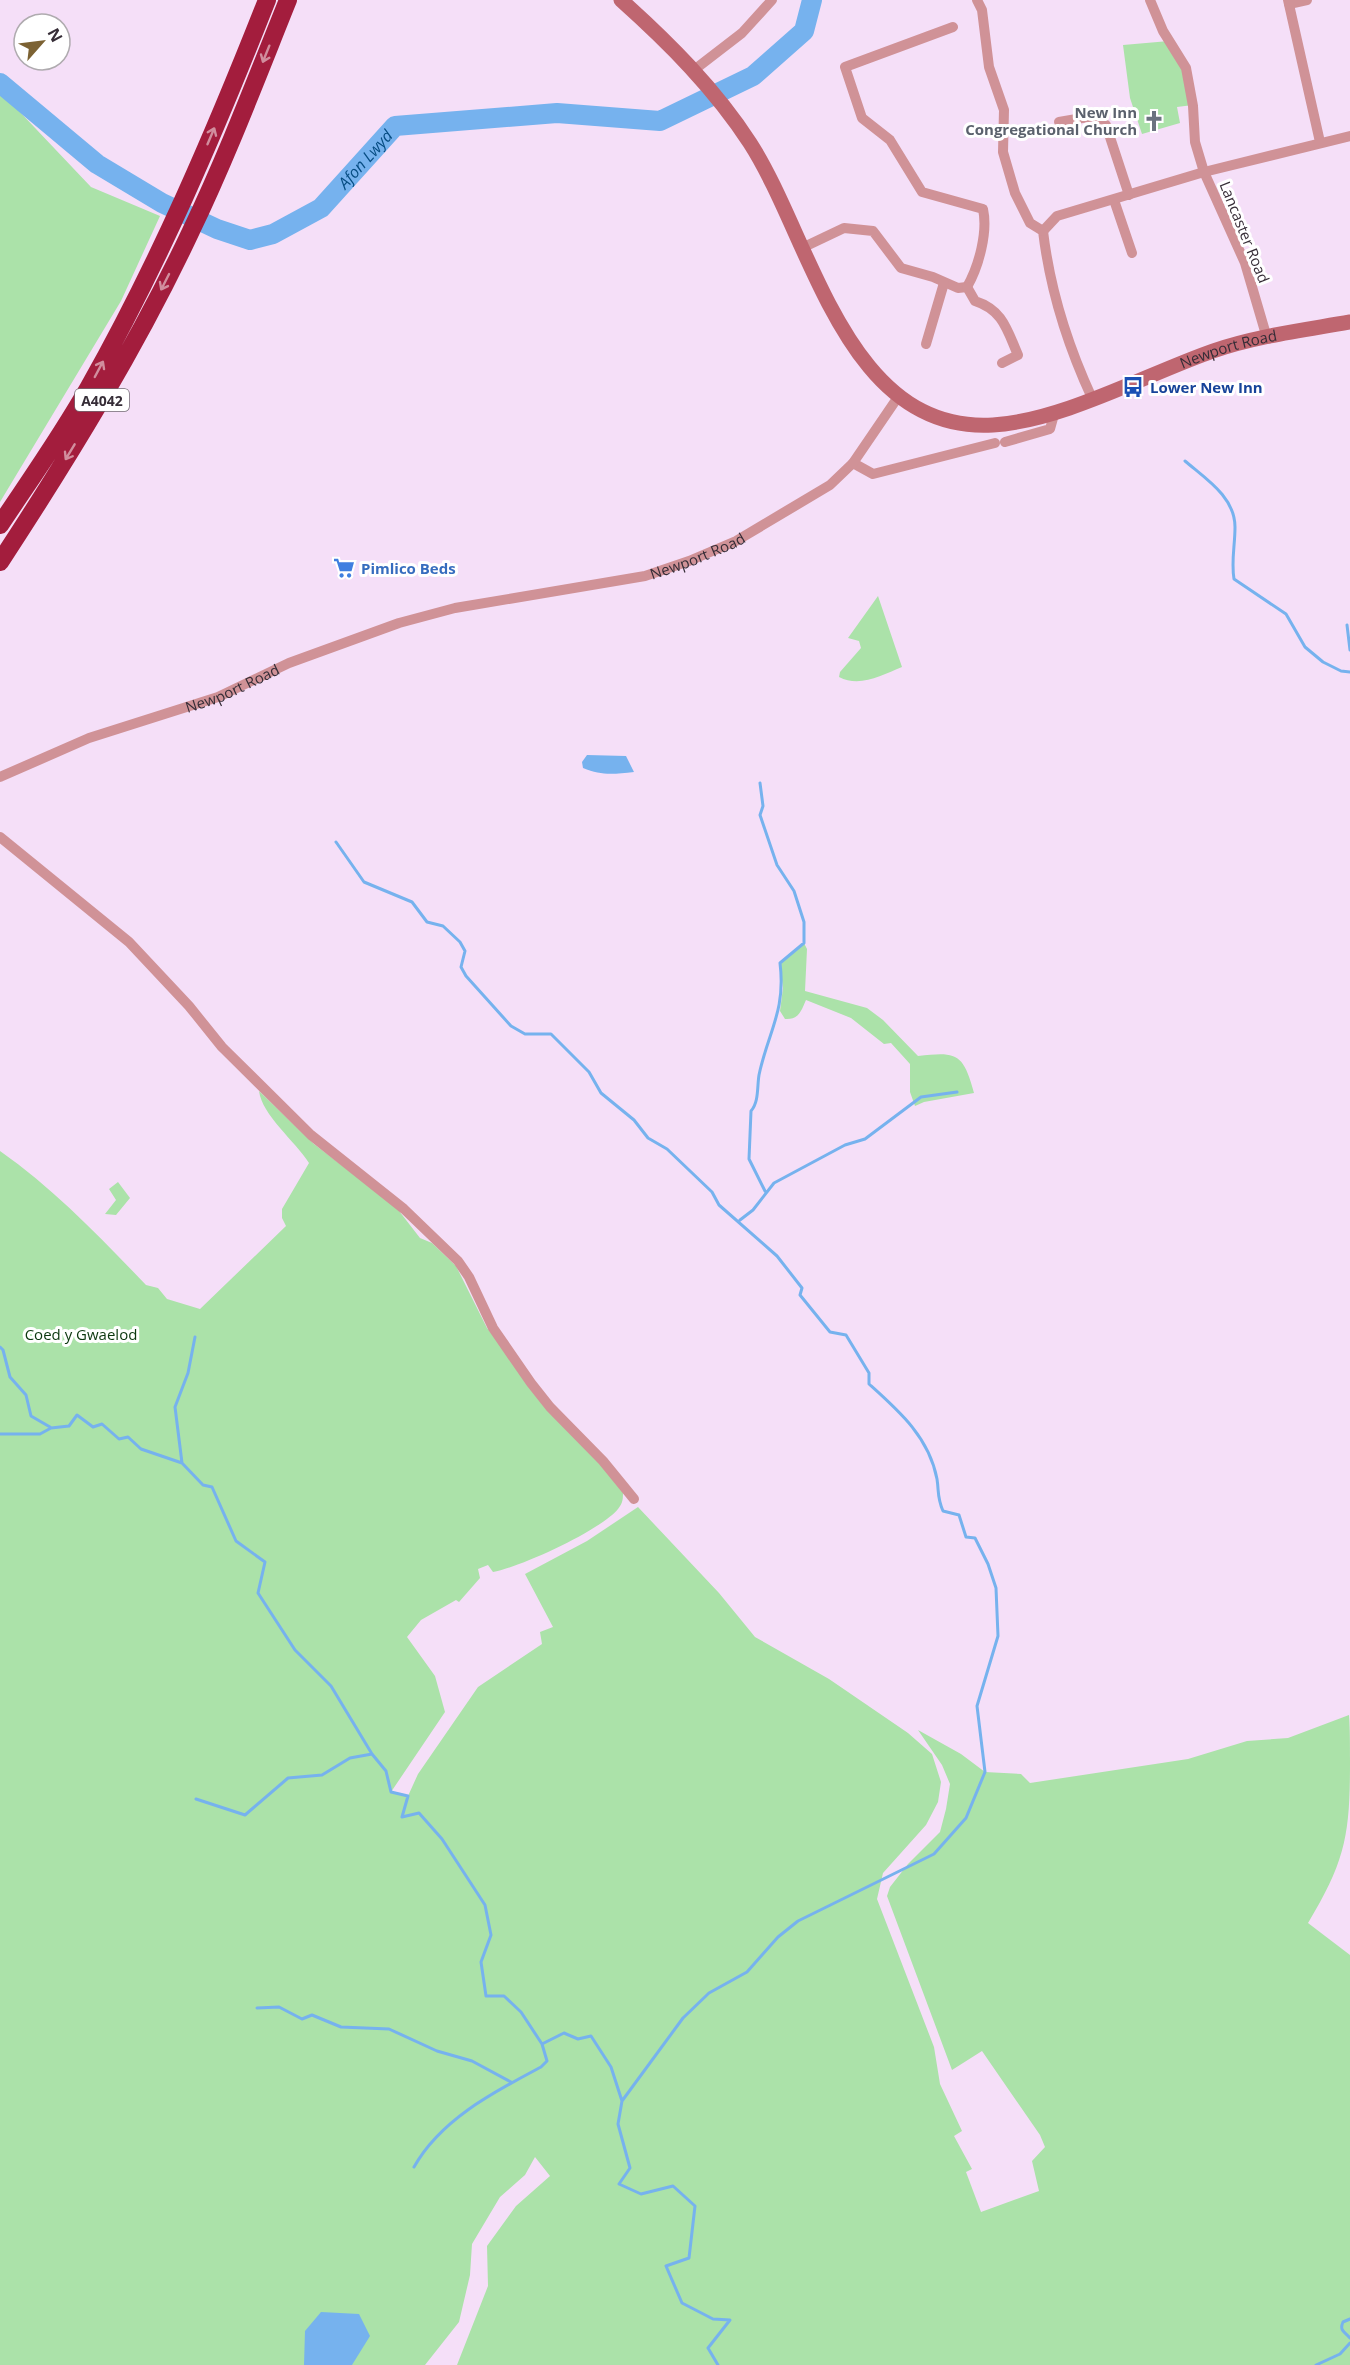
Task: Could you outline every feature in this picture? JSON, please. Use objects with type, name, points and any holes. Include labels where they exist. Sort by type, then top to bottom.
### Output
[{"type":"highway","name":"A4042","points":[[0,525],[88,388],[174,223],[267,0]]},
{"type":"highway","name":"A4042","points":[[0,562],[103,397],[192,230],[288,0]]},
{"type":"street","points":[[621,0],[694,70],[728,111],[771,179],[843,331],[870,370],[898,397]]},
{"type":"street","points":[[694,70],[742,33],[772,0]]},
{"type":"street","points":[[977,0],[981,10],[989,67],[1004,110],[1003,152],[1015,193],[1030,223],[1042,231],[1047,271],[1063,328],[1092,398]]},
{"type":"street","name":"Lancaster Road","points":[[1150,0],[1163,31],[1186,68],[1193,105],[1195,142],[1204,172],[1245,263],[1268,338]]},
{"type":"street","points":[[1307,0],[1289,2],[1320,142]]},
{"type":"street","points":[[953,27],[845,67],[862,118],[890,140],[922,192],[982,209],[986,222],[973,277],[967,287]]},
{"type":"street","points":[[1059,122],[1094,116],[1106,125],[1129,195]]},
{"type":"street","name":"Lancaster Road","points":[[1042,231],[1057,216],[1204,172],[1350,136]]},
{"type":"street","points":[[1114,200],[1132,253]]},
{"type":"street","points":[[804,247],[844,228],[873,231],[901,268],[933,277],[958,288],[967,287]]},
{"type":"street","points":[[926,344],[944,283]]},
{"type":"street","points":[[967,287],[975,301],[990,306],[1000,316],[1005,326],[1018,355],[1002,363]]},
{"type":"street","name":"Newport Road","points":[[0,777],[89,738],[218,697],[289,663],[399,623],[455,608],[645,576],[689,561],[736,541],[821,490],[853,463],[898,397],[935,415],[962,423],[993,425],[1055,411],[1215,350],[1350,322]]},
{"type":"street","points":[[853,463],[873,474],[1000,442],[1050,429],[1055,411]]},
{"type":"street","points":[[0,837],[129,942],[189,1006],[222,1047],[311,1135],[404,1209],[458,1261],[469,1277],[493,1328],[531,1383],[550,1407],[603,1461],[634,1499]]},
{"type":"green space","points":[[1169,41],[1186,68],[1193,105],[1177,107],[1180,123],[1142,134],[1130,98],[1123,45]]},
{"type":"green space","points":[[0,91],[91,187],[160,216],[121,301],[0,502]]},
{"type":"green space","points":[[878,596],[902,667],[863,681],[839,677],[840,672],[861,648],[859,641],[848,638]]},
{"type":"green space","points":[[804,943],[807,949],[805,991],[867,1008],[883,1020],[918,1056],[941,1054],[956,1058],[966,1069],[974,1093],[924,1102],[915,1106],[910,1092],[910,1064],[891,1043],[884,1044],[851,1018],[806,1000],[796,1016],[785,1019],[780,1011],[783,988],[780,963]]},
{"type":"green space","name":"Coed y Gwaelod","points":[[259,1091],[314,1144],[396,1207],[420,1238],[432,1243],[456,1266],[487,1328],[623,1491],[621,1505],[618,1509],[609,1518],[578,1537],[506,1569],[493,1572],[488,1565],[478,1569],[480,1578],[459,1602],[456,1600],[421,1620],[407,1637],[435,1676],[445,1712],[391,1792],[408,1796],[418,1774],[478,1687],[542,1644],[540,1632],[553,1627],[525,1574],[587,1541],[638,1507],[719,1593],[755,1637],[829,1679],[908,1733],[932,1754],[941,1782],[938,1802],[926,1825],[883,1873],[877,1899],[934,2047],[940,2084],[962,2131],[954,2136],[972,2169],[966,2172],[981,2212],[1039,2191],[1032,2161],[1045,2147],[1040,2135],[982,2051],[952,2070],[887,1896],[890,1887],[908,1864],[940,1832],[946,1809],[950,1784],[942,1765],[918,1730],[961,1754],[985,1772],[1021,1774],[1030,1783],[1188,1759],[1247,1741],[1288,1738],[1349,1715],[1350,1786],[1347,1828],[1331,1881],[1308,1923],[1350,1955],[1350,2365],[457,2365],[488,2286],[487,2246],[516,2206],[550,2176],[535,2157],[525,2175],[500,2197],[472,2244],[470,2275],[459,2322],[425,2365],[0,2365],[0,1151],[58,1197],[146,1285],[158,1288],[167,1299],[200,1309],[286,1226],[282,1218],[282,1209],[309,1163],[272,1119],[261,1100]]},
{"type":"green space","points":[[118,1182],[130,1198],[116,1215],[105,1214],[116,1200],[109,1189]]},
{"type":"water","points":[[587,755],[626,756],[634,772],[608,774],[590,771],[583,768],[582,762]]},
{"type":"water","points":[[321,2312],[359,2314],[370,2336],[352,2365],[304,2365],[305,2331]]},
{"type":"waterway","name":"Afon Lwyd","points":[[0,83],[97,164],[162,203],[217,229],[250,240],[273,234],[321,208],[395,126],[557,113],[660,121],[753,76],[804,31],[812,0]]},
{"type":"waterway","points":[[1185,461],[1218,490],[1234,516],[1234,579],[1286,614],[1305,647],[1323,662],[1341,671],[1350,672]]},
{"type":"waterway","points":[[1347,625],[1350,650]]},
{"type":"waterway","points":[[760,783],[763,806],[760,815],[777,865],[794,891],[804,922],[804,943],[780,963],[781,995],[759,1075],[755,1103],[751,1111],[749,1159],[765,1191]]},
{"type":"waterway","points":[[336,842],[364,882],[412,902],[427,922],[443,926],[460,942],[465,951],[461,967],[466,976],[511,1026],[525,1034],[551,1034],[589,1072],[601,1093],[634,1120],[648,1138],[667,1149],[712,1192],[719,1205],[777,1256],[802,1288],[800,1295],[830,1332],[846,1335],[869,1373],[869,1384],[902,1415],[920,1438],[933,1464],[943,1511],[959,1515],[966,1537],[975,1538],[988,1564],[996,1588],[998,1636],[977,1706],[985,1772],[966,1818],[934,1854],[798,1921],[778,1937],[747,1972],[709,1993],[683,2018],[622,2101]]},
{"type":"waterway","points":[[740,1220],[753,1210],[774,1183],[845,1145],[865,1139],[921,1097],[957,1092]]},
{"type":"waterway","points":[[182,1463],[175,1407],[188,1373],[195,1337]]},
{"type":"waterway","points":[[0,1347],[3,1350],[10,1377],[26,1395],[31,1416],[50,1427]]},
{"type":"waterway","points":[[0,1434],[40,1434],[51,1428],[69,1426],[77,1415],[93,1427],[102,1424],[119,1439],[128,1437],[141,1449],[182,1463],[203,1485],[212,1487],[236,1541],[265,1562],[258,1593],[295,1650],[331,1686],[372,1754],[386,1771],[391,1792],[408,1796],[402,1817],[419,1813],[442,1839],[485,1905],[491,1935],[481,1962],[486,1996],[504,1996],[521,2012],[542,2044],[564,2033],[578,2039],[591,2036],[611,2067],[622,2101],[618,2124],[630,2168],[619,2184],[641,2194],[673,2186],[695,2206],[689,2258],[666,2266],[682,2303],[713,2319],[730,2320],[708,2348],[718,2365]]},
{"type":"waterway","points":[[196,1799],[245,1815],[288,1778],[322,1775],[350,1758],[372,1754]]},
{"type":"waterway","points":[[257,2008],[279,2007],[302,2019],[312,2015],[341,2027],[389,2029],[437,2051],[472,2061],[511,2082]]},
{"type":"waterway","points":[[414,2167],[439,2135],[470,2108],[541,2067],[547,2061],[542,2044]]},
{"type":"waterway","points":[[1350,2319],[1343,2322],[1342,2327],[1350,2338]]},
{"type":"waterway","points":[[1316,2365],[1340,2354],[1350,2343]]},
{"type":"place","name":"New Inn Congregational Church","points":[[1154,121]]},
{"type":"place","name":"Lower New Inn","points":[[1133,387]]},
{"type":"place","name":"Pimlico Beds","points":[[344,568]]}]
